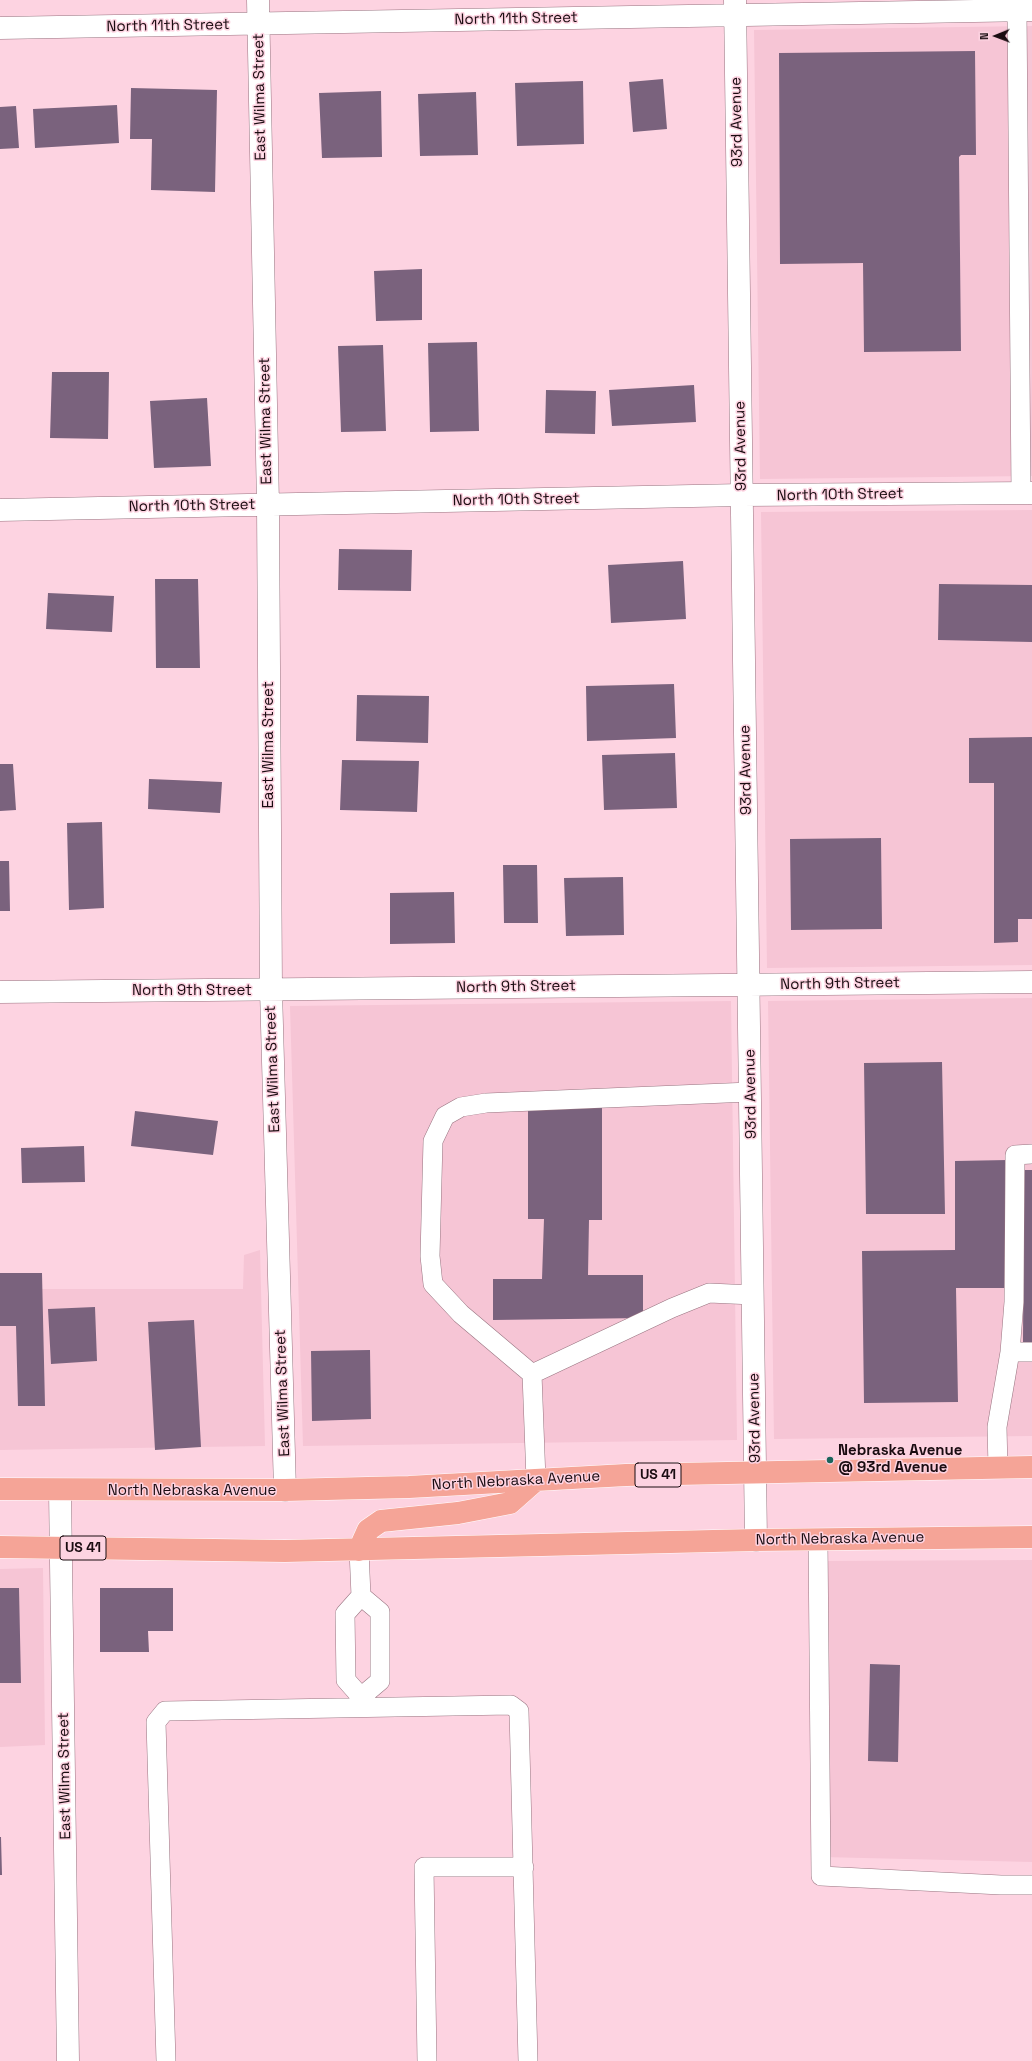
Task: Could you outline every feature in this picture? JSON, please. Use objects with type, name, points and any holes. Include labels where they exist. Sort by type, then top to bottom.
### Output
[{"type":"main road","name":"North Nebraska Avenue","points":[[0,1489],[60,1491],[285,1490],[409,1487],[536,1480],[756,1472],[1032,1467]]},
{"type":"main road","points":[[359,1550],[368,1530],[381,1521],[458,1513],[510,1503],[536,1480]]},
{"type":"main road","name":"North Nebraska Avenue","points":[[0,1547],[285,1551],[756,1540],[1032,1537]]},
{"type":"street","name":"East Wilma Street","points":[[258,0],[268,505],[271,990],[285,1490]]},
{"type":"street","name":"North 11th Street","points":[[0,28],[258,25],[735,7],[942,6],[1024,10]]},
{"type":"street","name":"93rd Avenue","points":[[735,7],[754,1295],[756,1540]]},
{"type":"street","name":"North 10th Street","points":[[0,510],[742,496],[1026,493]]},
{"type":"street","name":"North 9th Street","points":[[0,992],[1032,982]]},
{"type":"street","name":"East Wilma Street","points":[[60,1491],[68,2061]]},
{"type":"lane","points":[[1024,10],[1026,493]]},
{"type":"lane","points":[[536,1480],[532,1374],[461,1314],[433,1284],[430,1256],[432,1141],[445,1116],[461,1107],[486,1103],[750,1092]]},
{"type":"lane","points":[[998,1468],[997,1427],[1019,1302],[1019,1210],[1015,1155],[1032,1154]]},
{"type":"lane","points":[[532,1374],[672,1308],[709,1293],[754,1295]]},
{"type":"lane","points":[[1010,1352],[1032,1352]]},
{"type":"lane","points":[[818,1540],[820,1876],[1001,1885],[1032,1885]]},
{"type":"lane","points":[[359,1550],[361,1596],[346,1614],[346,1680],[361,1703]]},
{"type":"lane","points":[[361,1596],[380,1612],[380,1681],[361,1703]]},
{"type":"lane","points":[[166,2061],[156,1722],[165,1711],[361,1703],[511,1705],[519,1711],[528,2061]]},
{"type":"lane","points":[[427,2061],[424,1867],[524,1867]]},
{"type":"shaded area","points":[[1032,26],[1032,476],[760,479],[754,30]]},
{"type":"shaded area","points":[[1032,510],[1032,965],[767,968],[761,512]]},
{"type":"shaded area","points":[[1032,998],[1032,1436],[774,1439],[768,1001]]},
{"type":"shaded area","points":[[731,1001],[737,1440],[303,1446],[290,1006]]},
{"type":"shaded area","points":[[260,1250],[265,1446],[0,1450],[0,1289],[243,1289],[244,1255]]},
{"type":"shaded area","points":[[1032,1560],[1032,1862],[822,1857],[822,1561]]},
{"type":"shaded area","points":[[43,1568],[45,1745],[0,1747],[0,1569]]},
{"type":"building","points":[[975,51],[976,155],[961,155],[959,157],[961,351],[864,352],[863,263],[780,264],[779,53]]},
{"type":"building","points":[[663,79],[667,129],[633,132],[629,82]]},
{"type":"building","points":[[583,81],[584,144],[517,146],[515,83]]},
{"type":"building","points":[[131,88],[217,90],[215,192],[151,190],[152,139],[130,139]]},
{"type":"building","points":[[381,91],[382,157],[322,158],[319,93]]},
{"type":"building","points":[[476,92],[478,155],[420,156],[418,94]]},
{"type":"building","points":[[117,105],[119,143],[35,148],[33,109]]},
{"type":"building","points":[[16,106],[19,148],[0,149],[0,107]]},
{"type":"building","points":[[422,269],[422,320],[376,321],[374,271]]},
{"type":"building","points":[[477,342],[479,431],[430,432],[428,343]]},
{"type":"building","points":[[383,345],[386,431],[341,432],[338,346]]},
{"type":"building","points":[[52,372],[109,372],[108,439],[50,438]]},
{"type":"building","points":[[694,385],[696,422],[612,426],[609,390]]},
{"type":"building","points":[[546,390],[596,391],[595,434],[545,433]]},
{"type":"building","points":[[207,398],[211,466],[154,468],[150,401]]},
{"type":"building","points":[[339,549],[412,550],[411,591],[338,590]]},
{"type":"building","points":[[683,561],[686,619],[611,623],[608,565]]},
{"type":"building","points":[[155,579],[198,579],[200,668],[156,668]]},
{"type":"building","points":[[939,584],[1032,585],[1032,642],[938,640]]},
{"type":"building","points":[[48,593],[114,596],[112,632],[46,629]]},
{"type":"building","points":[[674,684],[676,738],[587,741],[586,686]]},
{"type":"building","points":[[357,695],[429,696],[428,743],[356,741]]},
{"type":"building","points":[[1032,737],[1032,919],[1018,919],[1018,942],[994,943],[994,783],[969,783],[969,738]]},
{"type":"building","points":[[675,753],[677,808],[604,810],[602,755]]},
{"type":"building","points":[[342,760],[419,761],[417,812],[340,810]]},
{"type":"building","points":[[0,764],[13,764],[16,810],[0,811]]},
{"type":"building","points":[[149,779],[222,782],[220,813],[148,809]]},
{"type":"building","points":[[102,822],[104,908],[69,910],[67,823]]},
{"type":"building","points":[[881,838],[882,929],[791,930],[790,839]]},
{"type":"building","points":[[0,861],[9,861],[10,911],[0,911]]},
{"type":"building","points":[[503,865],[537,865],[538,923],[504,923]]},
{"type":"building","points":[[623,877],[624,935],[566,936],[564,878]]},
{"type":"building","points":[[454,892],[455,943],[390,944],[390,893]]},
{"type":"building","points":[[942,1062],[945,1214],[866,1214],[864,1063]]},
{"type":"building","points":[[528,1106],[602,1106],[602,1220],[589,1220],[588,1275],[643,1275],[643,1318],[493,1320],[493,1279],[542,1279],[544,1219],[528,1219]]},
{"type":"building","points":[[135,1111],[218,1121],[213,1155],[131,1146]]},
{"type":"building","points":[[84,1146],[85,1182],[22,1183],[21,1148]]},
{"type":"building","points":[[1008,1160],[1009,1288],[956,1288],[958,1402],[864,1403],[862,1251],[955,1250],[955,1161]]},
{"type":"building","points":[[1024,1170],[1032,1170],[1032,1342],[1023,1342]]},
{"type":"building","points":[[0,1273],[42,1273],[45,1406],[18,1406],[16,1326],[0,1326]]},
{"type":"building","points":[[95,1307],[97,1361],[51,1364],[48,1309]]},
{"type":"building","points":[[194,1320],[201,1447],[155,1450],[148,1322]]},
{"type":"building","points":[[370,1350],[371,1419],[312,1421],[311,1351]]},
{"type":"building","points":[[0,1588],[19,1588],[21,1683],[0,1683]]},
{"type":"building","points":[[100,1588],[173,1588],[173,1631],[148,1631],[149,1652],[100,1652]]},
{"type":"building","points":[[870,1664],[900,1665],[898,1762],[868,1761]]},
{"type":"building","points":[[1,1837],[2,1875],[0,1875]]},
{"type":"place","name":"Nebraska Avenue @ 93rd Avenue","points":[[830,1460]]}]
